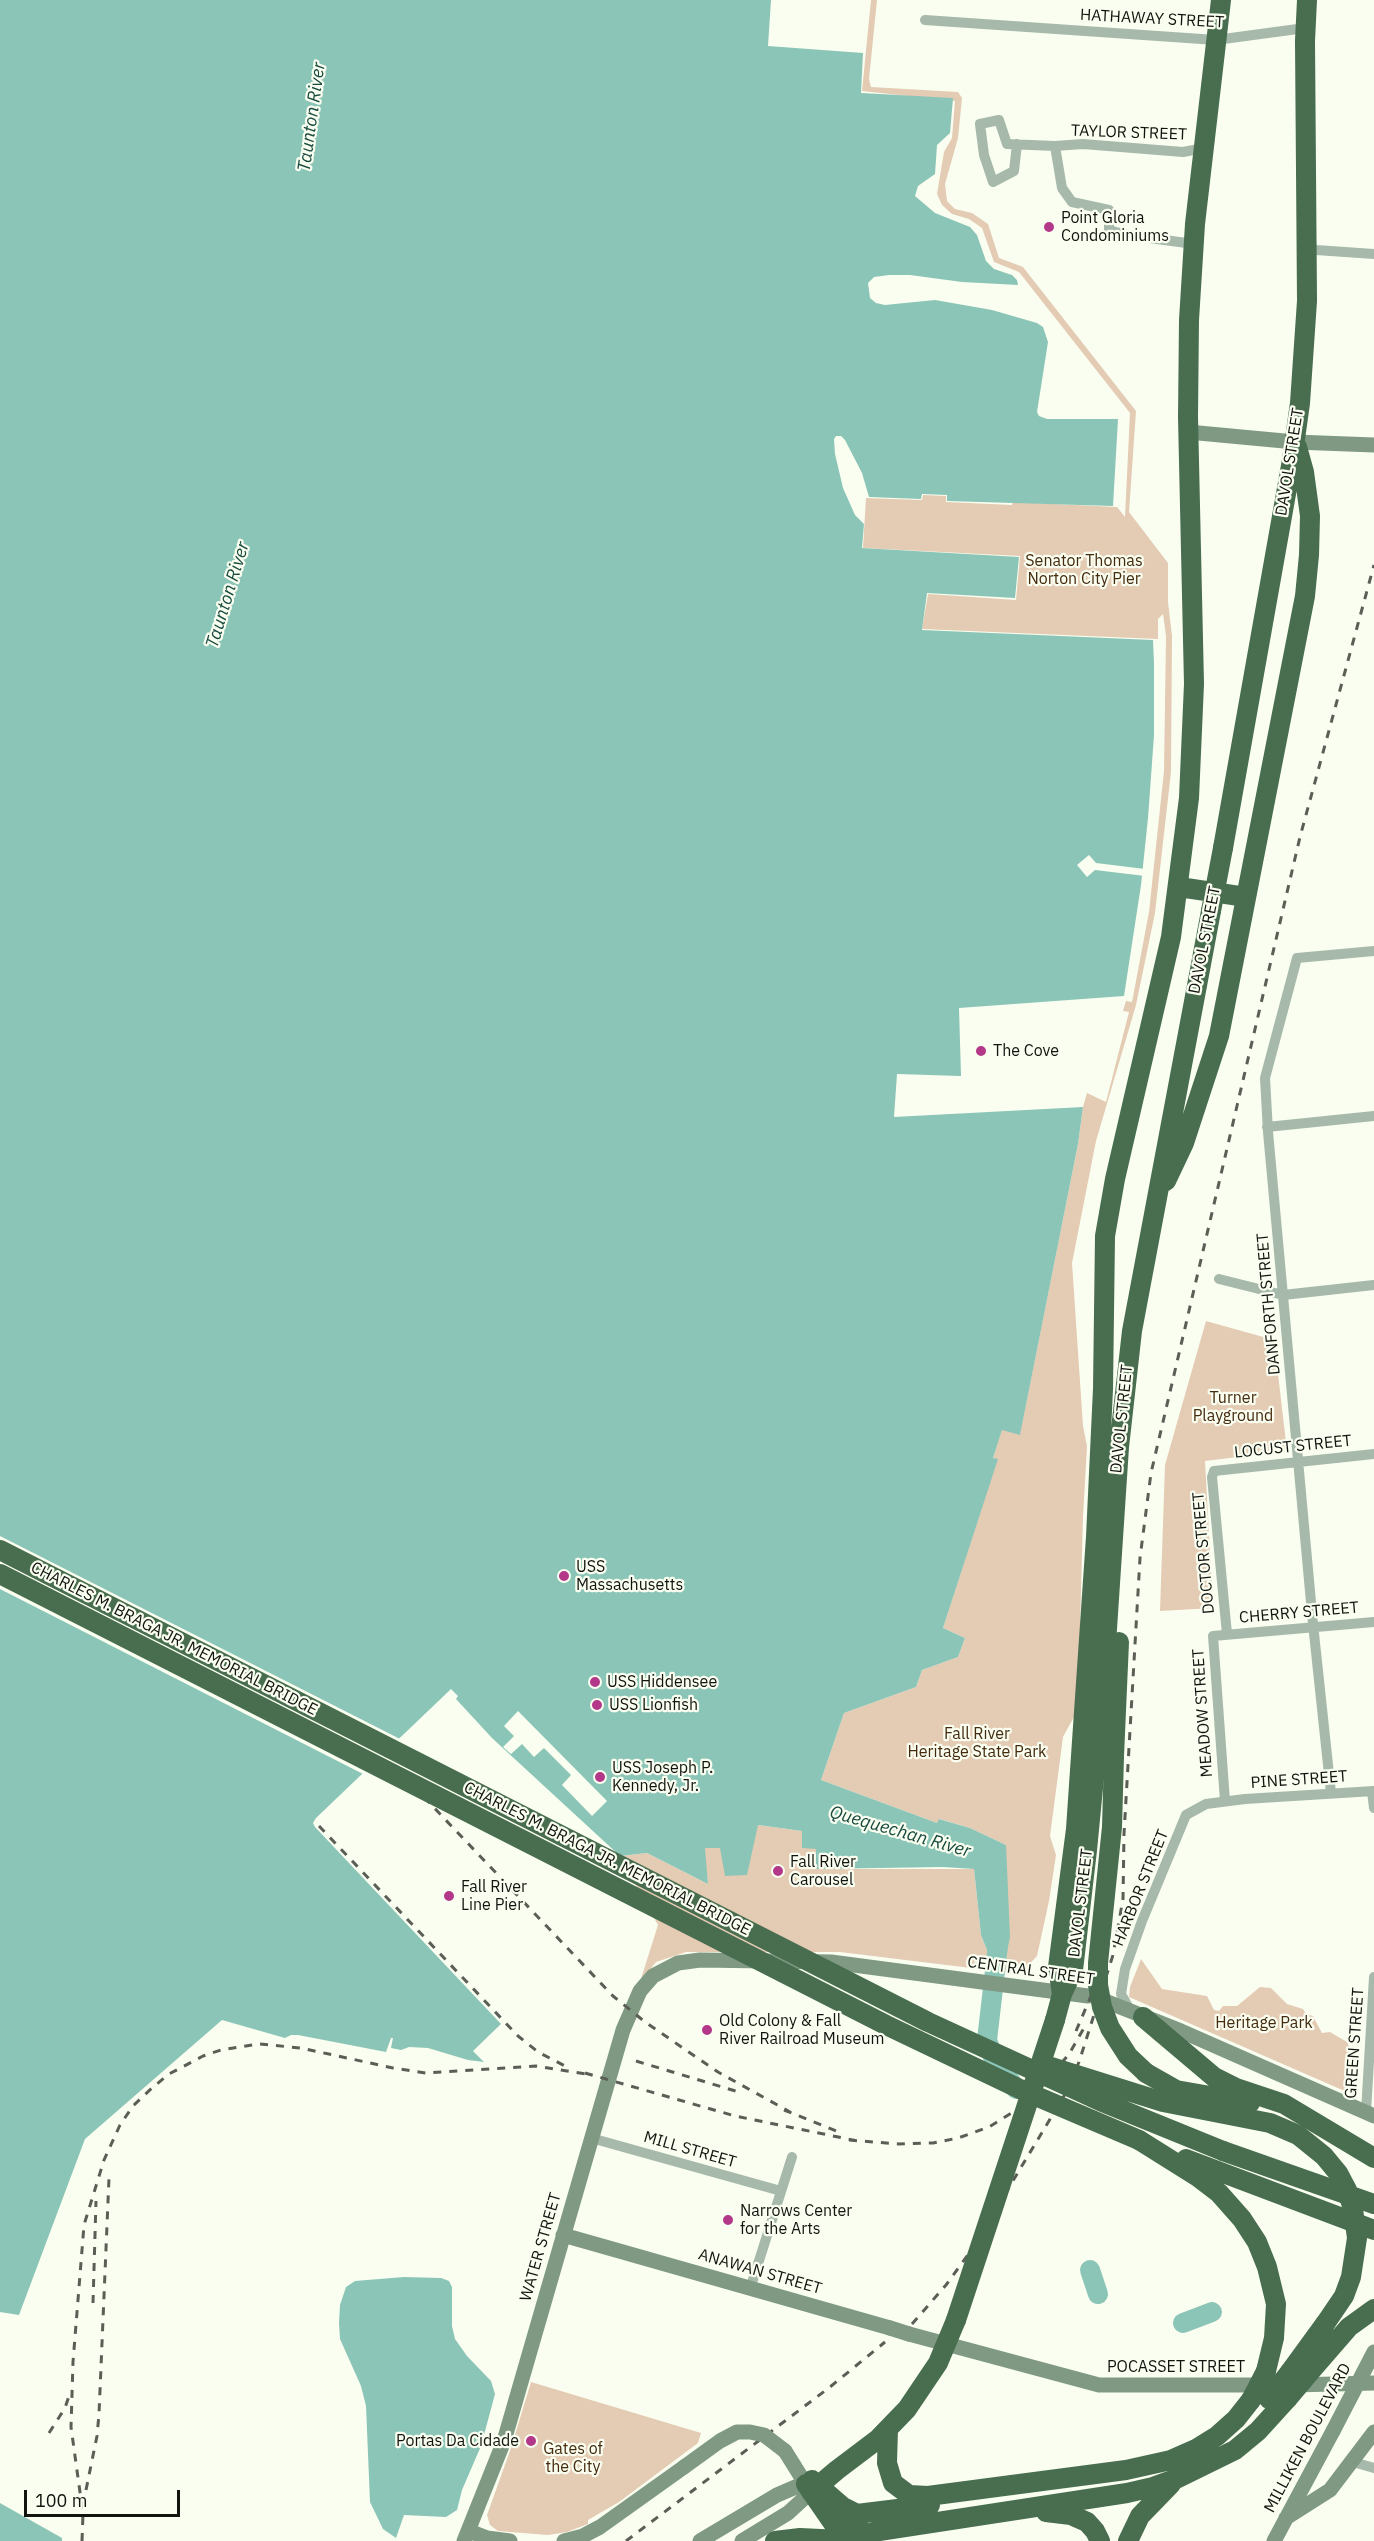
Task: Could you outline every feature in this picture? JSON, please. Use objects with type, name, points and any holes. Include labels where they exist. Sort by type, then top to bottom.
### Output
[{"type":"highway","name":"DAVOL STREET","points":[[1062,1994],[1058,1968],[1077,1819],[1096,1537],[1103,1389],[1103,1255],[1107,1217],[1164,974],[1179,887],[1190,798],[1194,722],[1188,349],[1194,244],[1221,0]]},
{"type":"highway","name":"DAVOL STREET","points":[[1062,1994],[1074,1970],[1104,1674],[1119,1447],[1137,1298],[1223,848],[1295,442],[1305,339],[1307,245],[1305,28],[1307,0]]},
{"type":"highway","points":[[1154,1205],[1184,1143],[1219,1036],[1305,596],[1310,555],[1310,516],[1304,472],[1295,442]]},
{"type":"highway","points":[[1179,887],[1246,897]]},
{"type":"highway","points":[[1119,1447],[1123,1503],[1112,1827],[1098,1963],[1098,1985],[1102,2007],[1110,2028],[1128,2056],[1146,2073],[1176,2090],[1250,2103],[1329,2130]]},
{"type":"highway","name":"CHARLES M. BRAGA JR. MEMORIAL BRIDGE","points":[[0,1550],[962,2039],[1100,2101],[1223,2151],[1374,2204]]},
{"type":"highway","name":"CHARLES M. BRAGA JR. MEMORIAL BRIDGE","points":[[0,1574],[912,2038],[1041,2098],[1139,2140],[1212,2178]]},
{"type":"highway","points":[[812,2485],[858,2455],[888,2429],[922,2389],[947,2343],[1062,1994]]},
{"type":"highway","points":[[1137,2014],[1214,2077],[1236,2088],[1284,2104],[1374,2158]]},
{"type":"highway","points":[[962,2039],[1148,2098],[1270,2123],[1307,2141],[1324,2156],[1343,2182],[1353,2209],[1357,2229],[1357,2247],[1351,2277],[1344,2296],[1269,2399]]},
{"type":"highway","points":[[1212,2178],[1374,2230]]},
{"type":"highway","points":[[776,2541],[800,2538],[841,2540],[879,2531],[1140,2491],[1198,2469],[1243,2444],[1265,2424],[1269,2399],[1266,2371],[1272,2348],[1276,2315],[1268,2267],[1257,2242],[1212,2178]]},
{"type":"highway","points":[[888,2429],[888,2470],[893,2483],[909,2495],[928,2496],[1005,2487],[1143,2467],[1171,2460],[1196,2449],[1217,2436],[1236,2419],[1310,2372],[1349,2327],[1374,2308]]},
{"type":"highway","points":[[1128,2541],[1145,2509],[1178,2478]]},
{"type":"highway","points":[[812,2485],[848,2511],[862,2515],[940,2503],[1005,2487]]},
{"type":"highway","points":[[812,2485],[825,2514],[837,2526],[849,2531],[879,2531]]},
{"type":"highway","points":[[1016,2510],[1076,2517],[1091,2526],[1100,2541]]},
{"type":"street","name":"HATHAWAY STREET","points":[[925,20],[1216,40],[1305,28]]},
{"type":"street","points":[[999,120],[1007,144],[1017,144],[1014,171],[993,182],[984,155],[980,124],[999,120]]},
{"type":"street","name":"TAYLOR STREET","points":[[1017,144],[1055,146],[1083,144],[1183,152],[1204,148]]},
{"type":"street","points":[[1055,146],[1062,189],[1072,202],[1109,210],[1109,230],[1127,235],[1194,244]]},
{"type":"street","points":[[1307,245],[1316,250],[1374,254]]},
{"type":"street","points":[[1188,432],[1295,442],[1374,445]]},
{"type":"street","name":"DANFORTH STREET","points":[[1331,1793],[1313,1627],[1267,1127],[1265,1078],[1297,958],[1374,951]]},
{"type":"street","points":[[1267,1127],[1374,1116]]},
{"type":"street","points":[[1219,1279],[1283,1295],[1374,1285]]},
{"type":"street","name":"LOCUST STREET","points":[[1215,1470],[1374,1454]]},
{"type":"street","name":"DOCTOR STREET","points":[[1215,1470],[1212,1478],[1227,1634]]},
{"type":"street","name":"CHERRY STREET","points":[[1227,1634],[1374,1622]]},
{"type":"street","name":"MEADOW STREET","points":[[1225,1801],[1212,1636],[1227,1634]]},
{"type":"street","points":[[1373,1791],[1374,1808]]},
{"type":"street","name":"PINE STREET","points":[[1225,1801],[1373,1791]]},
{"type":"street","name":"HARBOR STREET","points":[[1137,2014],[1121,1994],[1125,1969],[1142,1921],[1186,1815],[1206,1804],[1225,1801]]},
{"type":"street","name":"CENTRAL STREET","points":[[662,1970],[678,1963],[700,1960],[849,1963],[1088,1996],[1181,2031],[1370,2114]]},
{"type":"street","name":"WATER STREET","points":[[466,2536],[504,2441],[591,2138],[631,2011],[646,1983],[662,1970]]},
{"type":"street","name":"GREEN STREET","points":[[1370,2114],[1374,1977]]},
{"type":"street","name":"MILL STREET","points":[[591,2138],[781,2191]]},
{"type":"street","points":[[750,2289],[792,2157]]},
{"type":"street","name":"ANAWAN STREET","points":[[563,2235],[947,2343]]},
{"type":"street","name":"POCASSET STREET","points":[[947,2343],[1105,2386],[1374,2383]]},
{"type":"street","name":"MILLIKEN BOULEVARD","points":[[1274,2541],[1374,2352]]},
{"type":"street","points":[[564,2541],[583,2536],[600,2527],[720,2441],[737,2432],[764,2435],[785,2451],[812,2485]]},
{"type":"street","points":[[1286,2518],[1325,2494],[1353,2462],[1374,2432]]},
{"type":"street","points":[[1353,2462],[1374,2468]]},
{"type":"street","points":[[700,2541],[777,2495],[812,2485]]},
{"type":"street","points":[[742,2541],[788,2513],[812,2485]]},
{"type":"street","points":[[466,2536],[510,2541]]},
{"type":"green space","name":"Fall River Heritage State Park","points":[[871,0],[877,0],[869,79],[871,87],[958,92],[962,98],[958,138],[945,184],[947,201],[955,209],[972,213],[988,224],[999,258],[1023,267],[1136,411],[1129,512],[1168,563],[1168,602],[1172,636],[1171,772],[1155,913],[1136,1005],[1096,1141],[1072,1263],[1083,1426],[1087,1446],[1078,1701],[1075,1715],[1063,1737],[1050,1836],[1056,1855],[1049,1901],[1037,1956],[1020,1974],[840,1952],[686,1952],[656,1962],[640,1982],[658,1925],[620,1856],[647,1853],[708,1884],[704,1848],[720,1847],[758,1825],[802,1831],[816,1849],[816,1869],[974,1869],[981,1935],[992,1963],[992,1969],[1003,1971],[1006,1845],[970,1828],[940,1819],[937,1823],[821,1780],[844,1713],[916,1687],[922,1670],[958,1657],[965,1638],[943,1628],[997,1460],[993,1458],[1002,1429],[1020,1434],[1078,1144],[1083,1107],[1087,1093],[1106,1102],[1129,1012],[1123,1011],[1126,1001],[1132,1002],[1149,912],[1164,771],[1166,636],[1163,614],[1158,619],[1158,639],[922,629],[928,594],[1016,600],[1020,556],[863,548],[866,498],[922,500],[923,495],[946,496],[946,502],[1012,505],[1013,502],[1117,507],[1125,517],[1130,413],[1019,272],[994,262],[982,228],[969,219],[952,214],[942,205],[937,194],[944,152],[952,138],[955,101],[862,91]]},
{"type":"green space","name":"Turner Playground","points":[[1206,1321],[1274,1340],[1287,1451],[1205,1461],[1213,1608],[1160,1611],[1165,1465]]},
{"type":"green space","name":"Heritage Park","points":[[1141,1959],[1162,1989],[1207,1996],[1214,2010],[1219,2011],[1223,2006],[1237,2006],[1260,1987],[1271,1988],[1287,2004],[1303,2009],[1306,2014],[1313,2016],[1322,2033],[1330,2032],[1347,2042],[1351,2050],[1358,2053],[1356,2089],[1347,2092],[1129,1997],[1130,1987]]},
{"type":"green space","name":"Gates of the City","points":[[531,2382],[701,2433],[698,2443],[619,2502],[588,2520],[588,2524],[567,2532],[548,2535],[498,2531],[490,2525],[487,2515]]},
{"type":"water","name":"Taunton River","points":[[0,0],[771,0],[768,46],[863,53],[861,93],[953,98],[950,133],[937,145],[935,174],[918,186],[915,196],[935,213],[970,227],[977,235],[986,261],[994,269],[1012,275],[1018,285],[889,275],[874,277],[868,283],[870,298],[876,303],[885,305],[935,300],[992,310],[1037,323],[1043,327],[1048,342],[1037,412],[1039,416],[1047,419],[1118,419],[1113,506],[947,501],[947,495],[922,494],[921,499],[869,497],[862,473],[845,440],[841,436],[836,436],[834,439],[835,454],[843,488],[855,515],[864,524],[862,548],[1019,557],[1015,598],[927,593],[922,630],[1153,640],[1154,664],[1154,735],[1148,818],[1141,885],[1124,996],[959,1008],[961,1076],[897,1074],[894,1117],[1083,1107],[1078,1144],[1020,1435],[1002,1430],[993,1458],[998,1459],[943,1628],[965,1638],[958,1657],[922,1670],[916,1687],[844,1713],[821,1780],[937,1823],[939,1819],[970,1828],[1006,1845],[1010,1937],[1003,1971],[991,1969],[992,1963],[981,1935],[974,1869],[943,1867],[816,1869],[816,1849],[802,1848],[802,1831],[758,1825],[747,1875],[725,1876],[720,1848],[705,1848],[708,1884],[647,1853],[620,1856],[492,1738],[456,1699],[458,1696],[451,1689],[313,1823],[501,2024],[473,2051],[484,2062],[468,2060],[428,2048],[409,2047],[401,2050],[391,2048],[393,2038],[386,2052],[298,2035],[285,2038],[222,2020],[85,2139],[19,2315],[0,2312]]},
{"type":"water","points":[[404,2277],[441,2278],[449,2281],[452,2287],[452,2326],[455,2339],[467,2356],[491,2381],[495,2394],[481,2446],[462,2490],[457,2510],[446,2517],[404,2515],[396,2538],[383,2529],[370,2502],[366,2406],[361,2386],[340,2339],[339,2323],[340,2305],[346,2287],[355,2281]]},
{"type":"water","points":[[0,2503],[62,2538],[62,2541],[0,2541]]},
{"type":"pier","points":[[1089,855],[1096,863],[1145,869],[1145,876],[1095,870],[1087,877],[1077,865]]},
{"type":"pier","points":[[0,1536],[402,1740],[365,1775],[0,1589]]},
{"type":"pier","points":[[518,1711],[607,1801],[592,1816],[562,1785],[571,1775],[544,1748],[534,1757],[522,1744],[511,1754],[503,1747],[514,1736],[504,1726]]},
{"type":"waterway","name":"Quequechan River","points":[[998,1945],[987,2040],[993,2057],[1016,2089]]},
{"type":"waterway","name":"Quequechan River","points":[[1090,2270],[1098,2294]]},
{"type":"waterway","name":"Quequechan River","points":[[1183,2323],[1212,2312]]},
{"type":"railway","points":[[912,2324],[946,2285],[970,2252],[1064,2096],[1079,2062],[1113,1955],[1123,1899],[1124,1834],[1140,1558],[1151,1473],[1300,837],[1374,565]]},
{"type":"railway","points":[[402,1774],[613,1996],[645,2022],[718,2072],[790,2112]]},
{"type":"railway","points":[[319,1826],[518,2036],[538,2052],[565,2066]]},
{"type":"railway","points":[[1076,2031],[1094,1989]]},
{"type":"railway","points":[[849,2140],[899,2144],[933,2143],[958,2138],[989,2127],[1018,2109],[1044,2084],[1069,2054],[1084,2028]]},
{"type":"railway","points":[[82,2541],[83,2514],[71,2427],[73,2362],[84,2225],[104,2160],[120,2125],[133,2106],[152,2088],[169,2074],[203,2056],[221,2050],[259,2044],[301,2048],[426,2073],[536,2066],[592,2075]]},
{"type":"railway","points":[[636,2061],[742,2093]]},
{"type":"railway","points":[[585,2073],[735,2116],[858,2141]]},
{"type":"railway","points":[[784,2110],[839,2132]]},
{"type":"railway","points":[[86,2490],[99,2414],[109,2178]]},
{"type":"railway","points":[[93,2303],[96,2201]]},
{"type":"railway","points":[[626,2541],[830,2387],[885,2342]]},
{"type":"railway","points":[[49,2433],[65,2408],[69,2396]]},
{"type":"place","name":"Point Gloria Condominiums","points":[[1049,227]]},
{"type":"place","name":"The Cove","points":[[981,1051]]},
{"type":"place","name":"USS Massachusetts","points":[[564,1576]]},
{"type":"place","name":"USS Hiddensee","points":[[595,1682]]},
{"type":"place","name":"USS Lionfish","points":[[597,1705]]},
{"type":"place","name":"USS Joseph P. Kennedy, Jr.","points":[[600,1777]]},
{"type":"place","name":"Fall River Carousel","points":[[778,1871]]},
{"type":"place","name":"Fall River Line Pier","points":[[449,1896]]},
{"type":"place","name":"Old Colony & Fall River Railroad Museum","points":[[707,2030]]},
{"type":"place","name":"Narrows Center for the Arts","points":[[728,2220]]},
{"type":"place","name":"Portas Da Cidade","points":[[531,2441]]},
{"type":"park label","name":"Senator Thomas Norton City Pier","points":[[1084,570]]}]
